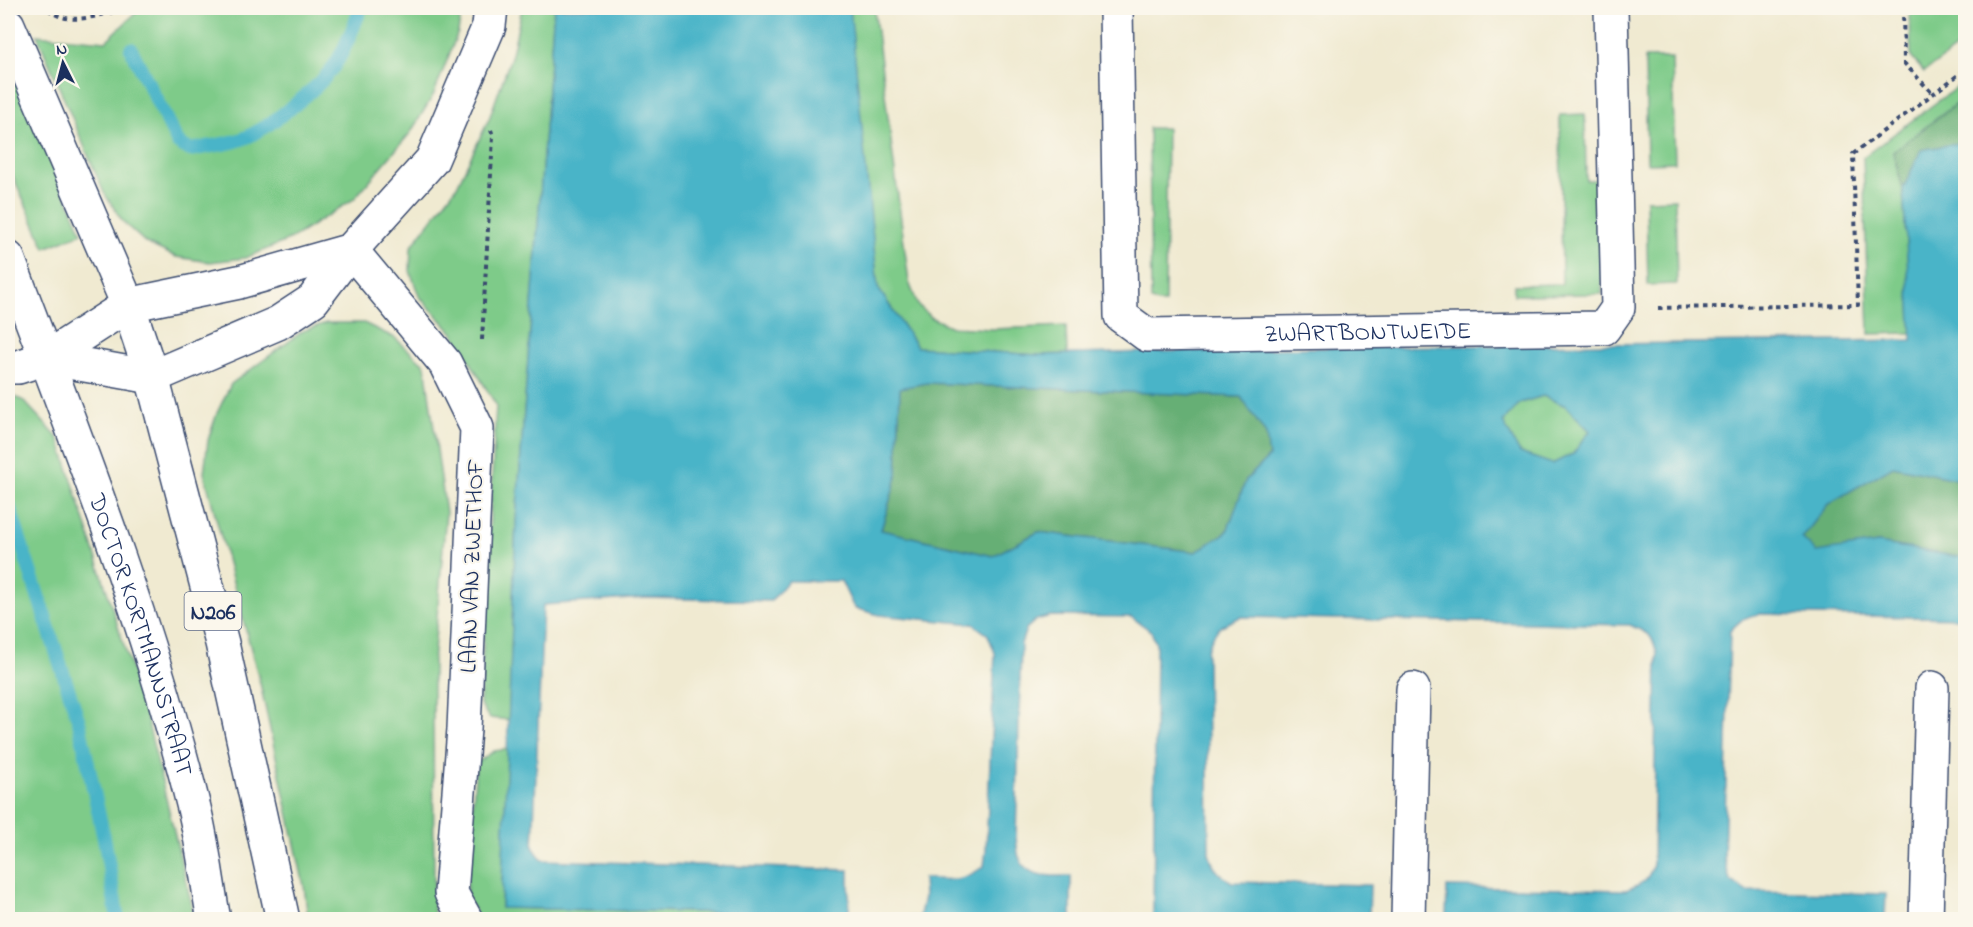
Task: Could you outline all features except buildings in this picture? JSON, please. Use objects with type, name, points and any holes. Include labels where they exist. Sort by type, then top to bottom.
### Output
[{"type":"street","points":[[46,358],[152,377],[278,323],[313,300],[351,250],[432,159],[489,26],[491,8]]},
{"type":"street","name":"ZWARTBONTWEIDE","points":[[1116,8],[1121,316],[1147,335],[1604,328],[1618,308]]},
{"type":"street","points":[[1611,8],[1618,308]]},
{"type":"street","name":"N206","points":[[10,29],[128,305],[152,377],[222,643],[283,920]]},
{"type":"street","points":[[8,367],[18,367],[46,358],[128,305],[239,282],[351,250]]},
{"type":"street","name":"LAAN VAN ZWETHOF","points":[[351,250],[445,363],[477,428],[464,729],[451,893],[466,920]]},
{"type":"street","name":"DOCTOR KORTMANNSTRAAT","points":[[8,258],[105,517],[153,662],[195,809],[214,920]]},
{"type":"street","points":[[1926,920],[1932,688]]},
{"type":"street","points":[[1408,920],[1413,689]]},
{"type":"path","points":[[46,8],[53,14],[82,20],[123,8]]},
{"type":"path","points":[[1903,8],[1904,63],[1933,94]]},
{"type":"path","points":[[1618,308],[1858,305],[1853,154],[1965,69]]},
{"type":"path","points":[[482,346],[493,136],[490,127]]},
{"type":"green space","points":[[141,8],[462,8],[458,32],[434,94],[411,132],[354,199],[289,240],[245,258],[210,262],[176,257],[146,243],[123,222],[104,193],[37,35],[106,41]]},
{"type":"green space","points":[[522,8],[554,8],[516,521],[509,720],[489,718],[480,704],[496,405],[453,333],[419,296],[410,271],[411,247],[457,186],[489,119],[512,54]]},
{"type":"green space","points":[[848,8],[874,8],[909,282],[918,305],[932,318],[952,327],[992,329],[1066,326],[1067,354],[1038,355],[917,347],[878,288]]},
{"type":"green space","points":[[1910,8],[1965,8],[1965,42],[1924,72],[1911,57]]},
{"type":"green space","points":[[8,57],[82,233],[45,248],[8,165]]},
{"type":"green space","points":[[1645,58],[1672,58],[1675,162],[1647,163]]},
{"type":"green space","points":[[1965,81],[1965,97],[1893,152],[1903,189],[1912,333],[1869,334],[1863,157]]},
{"type":"green space","points":[[1965,97],[1965,142],[1921,150],[1903,189],[1893,152]]},
{"type":"green space","points":[[1585,114],[1586,180],[1601,180],[1602,294],[1514,295],[1514,285],[1562,284],[1560,115]]},
{"type":"green space","points":[[1149,128],[1167,128],[1165,303],[1151,300]]},
{"type":"green space","points":[[1675,199],[1677,284],[1648,285],[1646,200]]},
{"type":"green space","points":[[326,323],[364,323],[395,338],[425,365],[446,513],[433,663],[434,919],[308,919],[304,886],[260,683],[204,473],[208,440],[217,413],[231,384],[303,331]]},
{"type":"green space","points":[[927,383],[1241,397],[1266,434],[1269,457],[1246,480],[1227,532],[1197,552],[1038,532],[993,556],[881,530],[897,477],[900,387]]},
{"type":"green space","points":[[8,393],[24,401],[59,439],[146,715],[191,902],[193,919],[8,919]]},
{"type":"green space","points":[[1543,396],[1566,406],[1590,431],[1573,454],[1552,464],[1520,453],[1503,422],[1520,403]]},
{"type":"green space","points":[[1893,466],[1965,481],[1965,558],[1878,543],[1816,553],[1802,538],[1828,504]]},
{"type":"green space","points":[[508,749],[501,908],[968,919],[483,920],[477,915],[466,897],[476,763],[494,751]]},
{"type":"water","points":[[554,8],[850,8],[878,288],[917,347],[1038,355],[1303,348],[1912,340],[1903,189],[1921,150],[1965,142],[1965,481],[1893,466],[1828,504],[1802,538],[1816,552],[1878,543],[1965,558],[1965,618],[1759,614],[1743,619],[1730,631],[1724,859],[1730,880],[1746,891],[1886,894],[1885,919],[1446,919],[1447,887],[1626,890],[1647,878],[1653,864],[1657,655],[1652,639],[1646,633],[1630,625],[1241,617],[1215,633],[1207,651],[1209,853],[1212,863],[1232,882],[1370,885],[1369,919],[1153,919],[1156,644],[1151,631],[1131,617],[1051,616],[1036,620],[1026,629],[1021,644],[1016,838],[1019,857],[1028,869],[1041,875],[1071,876],[1071,919],[919,919],[924,897],[923,878],[948,880],[962,878],[984,866],[995,653],[988,635],[973,624],[879,615],[854,608],[841,581],[788,581],[771,601],[646,598],[543,605],[533,847],[542,860],[849,870],[849,915],[501,908],[516,521]],"holes":[[[927,383],[1241,397],[1266,434],[1269,457],[1246,480],[1227,532],[1196,552],[1038,532],[993,556],[881,530],[897,477],[900,388]],[[1543,396],[1566,406],[1590,431],[1573,454],[1552,464],[1520,453],[1503,422],[1520,403]]]},
{"type":"waterway","points":[[131,49],[178,143],[190,150],[247,137],[303,98],[334,66],[361,8]]},
{"type":"waterway","points":[[8,503],[79,722],[105,843],[118,920]]}]
